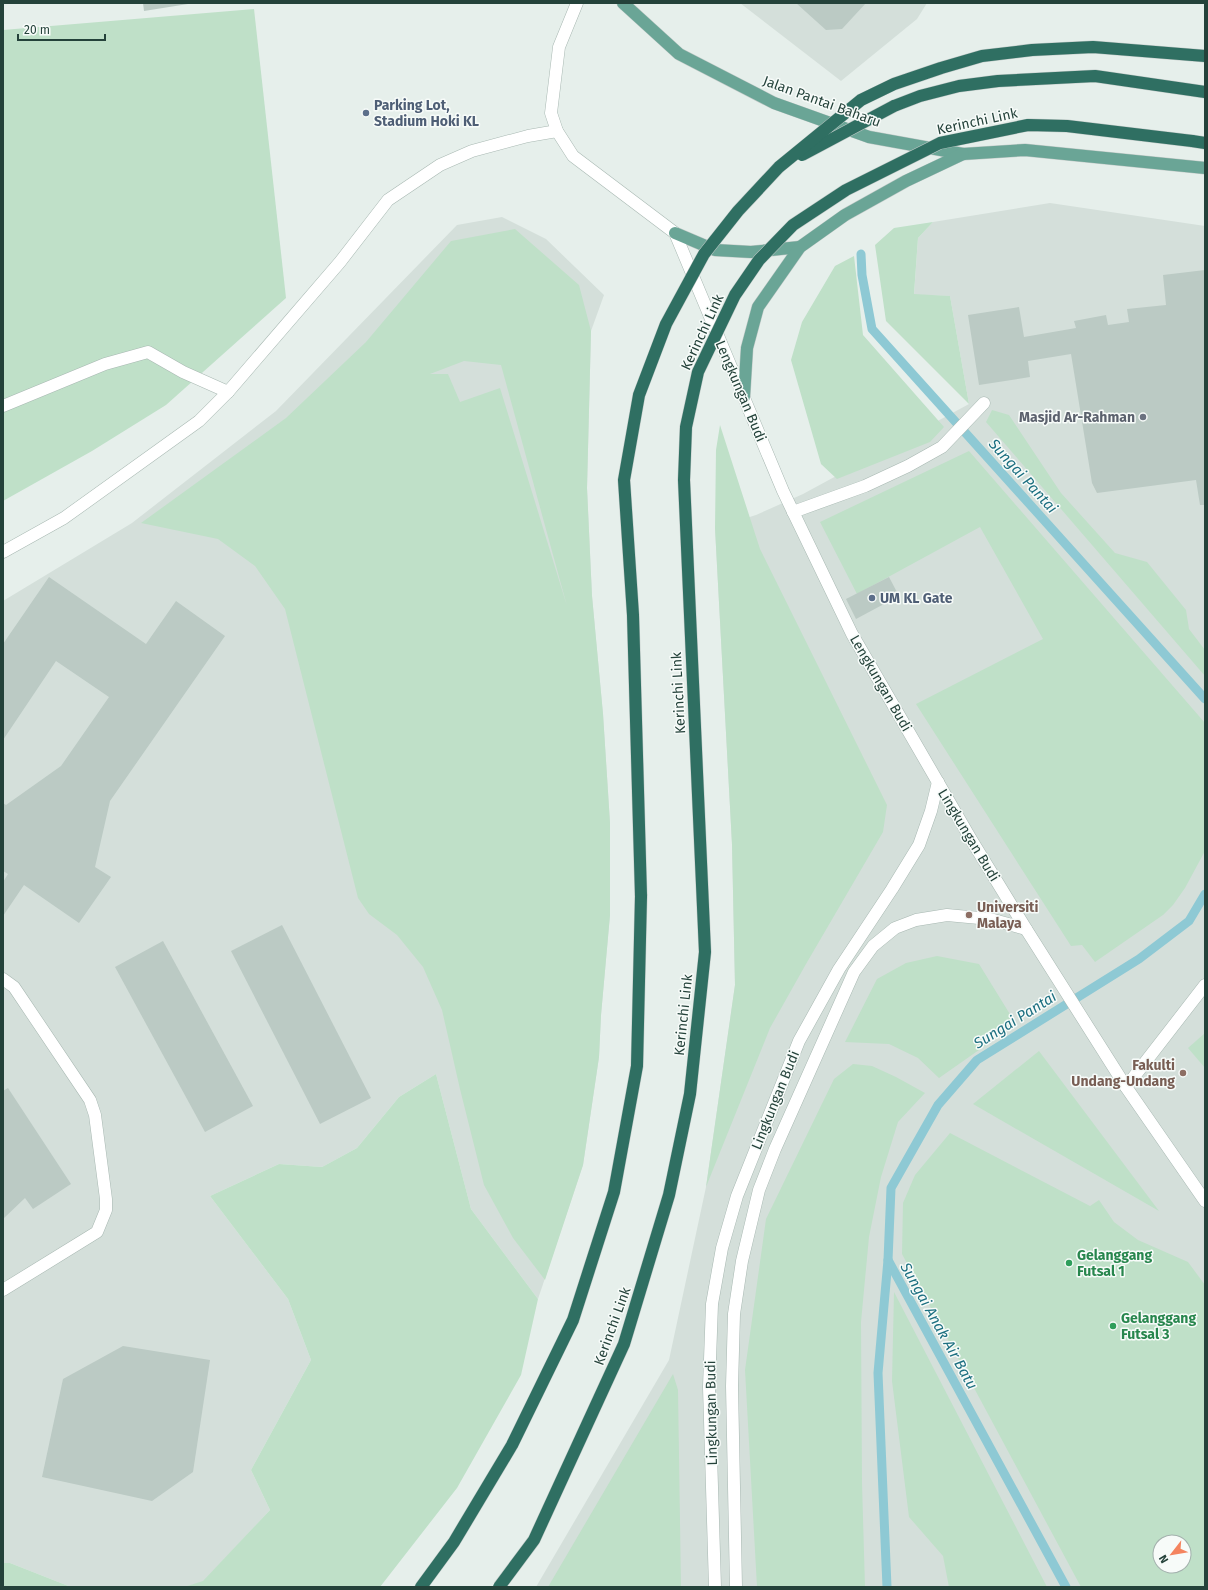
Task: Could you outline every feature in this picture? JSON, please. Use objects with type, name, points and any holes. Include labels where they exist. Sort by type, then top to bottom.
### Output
[{"type":"highway","points":[[421,1587],[454,1542],[515,1438],[573,1320],[614,1192],[637,1066],[641,896],[633,615],[624,480],[638,395],[666,324],[704,254],[738,211],[780,167],[861,100],[894,84],[982,56],[1032,50],[1093,48],[1205,56]]},
{"type":"highway","points":[[780,167],[894,106],[920,96],[959,86],[998,81],[1095,76],[1205,92]]},
{"type":"highway","name":"Kerinchi Link","points":[[499,1587],[534,1540],[624,1344],[669,1194],[690,1094],[705,952],[684,480],[686,427],[698,372],[735,295],[758,260],[793,225],[846,190],[940,143],[1028,125],[1074,127],[1205,143]]},
{"type":"main road","name":"Jalan Pantai Baharu","points":[[623,3],[679,54],[774,103],[869,137],[963,154],[1025,150],[1205,168]]},
{"type":"main road","points":[[744,397],[747,348],[758,307],[800,247],[845,215],[906,181],[963,154]]},
{"type":"main road","points":[[675,232],[715,250],[751,252],[800,247]]},
{"type":"street","points":[[577,3],[559,47],[551,113],[557,131],[573,156],[675,232]]},
{"type":"street","points":[[3,552],[64,518],[199,421],[228,392],[340,262],[388,200],[440,165],[472,151],[528,136],[557,131]]},
{"type":"street","name":"Lengkungan Budi","points":[[675,232],[793,512],[852,634],[938,782]]},
{"type":"street","points":[[3,406],[105,364],[148,352],[183,372],[228,392]]},
{"type":"street","points":[[793,512],[865,486],[908,466],[942,447],[984,403]]},
{"type":"street","name":"Lingkungan Budi","points":[[938,782],[1026,929]]},
{"type":"street","name":"Lingkungan Budi","points":[[716,1587],[709,1387],[712,1304],[722,1248],[737,1196],[799,1040],[839,969],[919,845],[931,811],[938,782]]},
{"type":"street","name":"Lingkungan Budi","points":[[736,1587],[732,1386],[734,1314],[742,1261],[759,1190],[775,1149],[854,972],[873,946],[895,928],[916,920],[947,915],[990,919],[1026,929]]},
{"type":"street","points":[[1026,929],[1126,1087],[1205,1201]]},
{"type":"street","points":[[3,979],[14,987],[90,1100],[95,1115],[106,1199],[106,1210],[97,1232],[3,1290]]},
{"type":"street","points":[[1126,1087],[1205,985]]},
{"type":"shaded area","points":[[740,3],[927,3],[917,19],[841,81]]},
{"type":"shaded area","name":"Universiti Malaya","points":[[1050,203],[1205,226],[1205,1587],[536,1587],[669,1360],[706,1187],[735,985],[732,844],[715,528],[756,515],[803,494],[969,404],[950,296],[914,295],[918,238],[933,222]]},
{"type":"shaded area","points":[[502,217],[546,239],[604,295],[591,331],[587,488],[592,596],[603,714],[610,823],[610,915],[601,1015],[599,1057],[583,1165],[538,1299],[471,1209],[436,1074],[399,1097],[357,1148],[322,1167],[279,1164],[210,1196],[288,1299],[311,1360],[251,1470],[270,1510],[203,1582],[184,1587],[71,1587],[10,1563],[3,1563],[3,601],[132,523],[276,411],[457,225]]},
{"type":"green space","points":[[254,9],[286,298],[166,405],[92,451],[3,501],[3,30]]},
{"type":"green space","points":[[933,222],[918,238],[914,294],[950,296],[969,404],[886,321],[875,245],[894,228]]},
{"type":"green space","points":[[515,229],[579,285],[591,331],[587,488],[592,596],[603,714],[610,823],[610,915],[601,1015],[599,1057],[583,1165],[545,1280],[513,1238],[484,1185],[442,1010],[423,967],[397,935],[369,914],[358,898],[285,609],[255,566],[218,539],[141,523],[286,418],[366,342],[451,241]],"holes":[[[464,361],[501,365],[567,606],[500,388],[460,402],[448,374],[430,374]]]},
{"type":"green space","points":[[854,256],[863,335],[944,427],[930,442],[837,479],[821,464],[791,360],[802,322],[835,266]]},
{"type":"green space","points":[[992,410],[1009,415],[1061,493],[1115,553],[1147,562],[1186,610],[1189,629],[1205,650],[1205,676],[986,422]]},
{"type":"green space","points":[[720,425],[760,549],[887,805],[883,832],[770,1028],[706,1187],[735,985],[732,844],[715,528],[716,450]]},
{"type":"green space","points":[[969,451],[1205,723],[1205,851],[1185,888],[1173,905],[1163,915],[1095,962],[1082,945],[1071,946],[916,704],[1043,639],[980,527],[857,594],[820,522]]},
{"type":"green space","points":[[937,956],[979,964],[1016,1024],[939,1078],[918,1058],[889,1044],[845,1042],[877,979],[906,963]]},
{"type":"green space","points":[[1205,1033],[1205,1068],[1188,1048]]},
{"type":"green space","points":[[1039,1051],[1159,1211],[973,1104]]},
{"type":"green space","points":[[853,1064],[872,1066],[925,1093],[898,1122],[881,1177],[869,1237],[861,1322],[862,1483],[865,1587],[757,1587],[745,1370],[766,1219],[834,1079]]},
{"type":"green space","points":[[436,1074],[471,1209],[538,1299],[521,1375],[457,1488],[380,1587],[184,1587],[203,1581],[270,1510],[251,1470],[311,1360],[288,1299],[210,1196],[279,1164],[322,1167],[357,1148],[399,1097]]},
{"type":"green space","points":[[950,1133],[1090,1206],[1099,1200],[1114,1222],[1138,1240],[1188,1262],[1205,1285],[1205,1587],[1081,1587],[902,1254],[903,1203],[915,1175]]},
{"type":"green space","points":[[894,1292],[1047,1587],[949,1587],[943,1556],[909,1517],[892,1381]]},
{"type":"green space","points":[[673,1374],[678,1390],[681,1587],[548,1587]]},
{"type":"green space","points":[[3,1563],[10,1563],[71,1587],[3,1587]]},
{"type":"building","points":[[143,3],[188,3],[188,4],[144,11]]},
{"type":"building","points":[[796,3],[866,3],[842,29],[826,30]]},
{"type":"building","name":"Masjid Ar-Rahman","points":[[1205,270],[1205,505],[1200,505],[1196,480],[1097,493],[1092,483],[1071,354],[1028,361],[1030,377],[979,385],[968,315],[1019,307],[1024,337],[1076,328],[1074,321],[1106,315],[1108,325],[1129,322],[1127,309],[1166,305],[1163,275]]},
{"type":"building","points":[[49,577],[146,644],[176,601],[225,636],[110,801],[95,867],[111,877],[79,923],[24,885],[3,916],[3,882],[8,874],[3,871],[3,803],[6,805],[61,766],[109,697],[56,661],[3,740],[3,644]]},
{"type":"building","name":"UM KL Gate","points":[[889,577],[899,596],[856,619],[846,599]]},
{"type":"building","points":[[282,925],[371,1098],[320,1124],[231,951]]},
{"type":"building","points":[[163,941],[253,1106],[205,1132],[115,967]]},
{"type":"building","points":[[8,1088],[71,1184],[33,1209],[25,1198],[3,1219],[3,1091]]},
{"type":"building","points":[[123,1346],[210,1360],[193,1472],[152,1501],[42,1477],[63,1379]]},
{"type":"waterway","name":"Sungai Pantai","points":[[861,254],[862,275],[872,329],[1205,699]]},
{"type":"waterway","name":"Sungai Pantai","points":[[887,1587],[878,1373],[888,1260],[891,1188],[938,1105],[977,1060],[1139,959],[1189,921],[1205,894]]},
{"type":"waterway","name":"Sungai Anak Air Batu","points":[[888,1260],[1066,1587]]},
{"type":"place","name":"Parking Lot, Stadium Hoki KL","points":[[366,113]]},
{"type":"place","name":"Masjid Ar-Rahman","points":[[1143,417]]},
{"type":"place","name":"UM KL Gate","points":[[872,598]]},
{"type":"place","name":"Universiti Malaya","points":[[969,915]]},
{"type":"place","name":"Fakulti Undang-Undang","points":[[1183,1073]]},
{"type":"place","name":"Gelanggang Futsal 1","points":[[1069,1263]]},
{"type":"place","name":"Gelanggang Futsal 3","points":[[1113,1326]]}]
